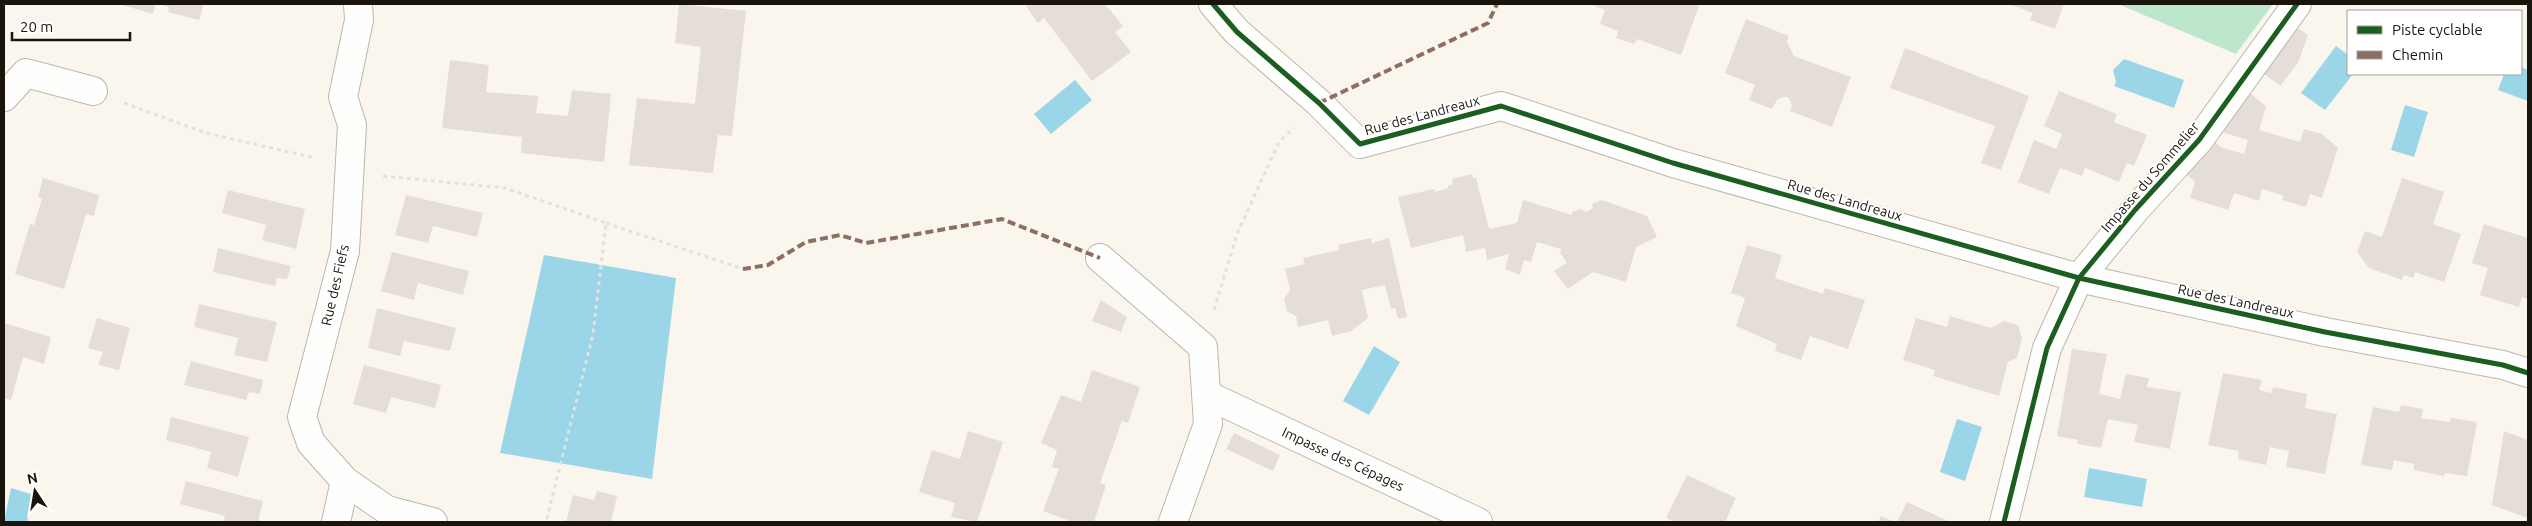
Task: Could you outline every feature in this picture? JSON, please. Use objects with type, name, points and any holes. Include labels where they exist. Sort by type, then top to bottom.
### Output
[{"type":"street","name":"Rue des Fiefs","points":[[358,4],[359,20],[343,97],[352,125],[345,252],[302,417],[311,443],[345,481],[387,510],[433,522]]},
{"type":"street","name":"Rue des Landreaux","points":[[1213,4],[1237,32],[1319,103],[1360,144],[1501,106],[1673,163],[2078,278],[2325,332],[2503,365],[2528,373]]},
{"type":"street","name":"Impasse du Sommelier","points":[[2004,522],[2047,348],[2078,278],[2135,210],[2199,140],[2298,4]]},
{"type":"street","points":[[4,97],[26,73],[94,91]]},
{"type":"street","points":[[1100,258],[1203,347],[1208,424],[1173,522]]},
{"type":"street","name":"Impasse des Cépages","points":[[1207,395],[1478,522]]},
{"type":"street","points":[[336,522],[345,481]]},
{"type":"path","points":[[94,91],[206,133],[307,155],[350,172],[504,188],[743,269]]},
{"type":"path","points":[[1203,347],[1237,234],[1279,142],[1319,103]]},
{"type":"path","points":[[546,522],[593,334],[606,223]]},
{"type":"green space","points":[[2118,4],[2273,4],[2236,54]]},
{"type":"water","points":[[2336,46],[2347,54],[2347,75],[2352,75],[2325,110],[2301,93]]},
{"type":"water","points":[[2124,59],[2184,80],[2174,108],[2114,86],[2116,82],[2113,70]]},
{"type":"water","points":[[2522,67],[2528,70],[2528,101],[2498,90],[2504,75],[2522,75]]},
{"type":"water","points":[[1075,80],[1092,100],[1051,134],[1034,114]]},
{"type":"water","points":[[2405,105],[2428,112],[2414,157],[2391,150]]},
{"type":"water","points":[[544,255],[676,278],[652,479],[500,453]]},
{"type":"water","points":[[1374,346],[1400,362],[1369,415],[1343,401]]},
{"type":"water","points":[[1957,419],[1982,427],[1965,481],[1940,472]]},
{"type":"water","points":[[2089,468],[2147,479],[2142,507],[2084,497]]},
{"type":"water","points":[[11,488],[34,495],[27,522],[4,522]]},
{"type":"building","points":[[119,4],[156,4],[153,14]]},
{"type":"building","points":[[160,4],[204,4],[199,20],[168,12],[169,7]]},
{"type":"building","points":[[679,4],[746,11],[732,136],[718,135],[713,173],[629,165],[637,98],[695,104],[701,47],[675,43]]},
{"type":"building","points":[[1030,4],[1105,4],[1123,26],[1115,32],[1131,52],[1092,81],[1044,18],[1038,23],[1026,6]]},
{"type":"building","points":[[1590,4],[1694,4],[1699,6],[1681,55],[1637,39],[1634,44],[1616,38],[1618,31],[1600,24],[1605,10]]},
{"type":"building","points":[[2009,4],[2064,4],[2055,29],[2030,20],[2033,13]]},
{"type":"building","points":[[1746,19],[1789,36],[1787,42],[1794,56],[1851,77],[1832,127],[1790,111],[1792,105],[1788,97],[1782,97],[1777,100],[1772,109],[1749,100],[1755,85],[1725,73]]},
{"type":"building","points":[[2295,26],[2308,35],[2298,63],[2280,86],[2263,73],[2281,50]]},
{"type":"building","points":[[1905,48],[2029,96],[2001,170],[1981,163],[1995,126],[1890,88]]},
{"type":"building","points":[[450,60],[489,65],[486,92],[538,96],[536,113],[568,116],[572,90],[611,94],[604,162],[521,153],[522,137],[442,128]]},
{"type":"building","points":[[2059,91],[2117,114],[2114,122],[2147,135],[2134,166],[2127,163],[2119,182],[2085,168],[2082,176],[2060,168],[2049,194],[2018,182],[2034,140],[2056,149],[2062,134],[2044,126]]},
{"type":"building","points":[[2249,92],[2266,107],[2259,130],[2300,142],[2304,129],[2322,134],[2338,148],[2322,198],[2310,194],[2306,207],[2282,200],[2284,196],[2262,189],[2259,201],[2234,193],[2228,210],[2190,198],[2195,182],[2181,170],[2211,139],[2221,147],[2244,154],[2248,140],[2225,133],[2220,129]]},
{"type":"building","points":[[1472,174],[1473,178],[1476,178],[1489,229],[1517,223],[1523,200],[1572,215],[1572,212],[1581,209],[1586,212],[1593,208],[1592,204],[1602,200],[1647,216],[1657,237],[1636,247],[1626,282],[1593,272],[1568,289],[1554,271],[1567,263],[1560,253],[1561,249],[1537,242],[1531,262],[1524,260],[1520,275],[1505,269],[1509,254],[1487,260],[1485,248],[1466,252],[1463,235],[1411,248],[1398,197],[1434,189],[1435,192],[1448,188],[1448,186],[1453,184],[1452,179]]},
{"type":"building","points":[[43,178],[99,195],[94,216],[86,214],[64,289],[15,274],[30,224],[34,225],[42,199],[38,197]]},
{"type":"building","points":[[2402,178],[2444,192],[2433,224],[2461,234],[2444,282],[2415,272],[2413,278],[2404,275],[2402,280],[2369,268],[2357,252],[2365,231],[2382,237]]},
{"type":"building","points":[[228,190],[305,209],[296,249],[262,240],[266,225],[222,213]]},
{"type":"building","points":[[406,195],[483,213],[477,237],[433,226],[428,243],[395,235]]},
{"type":"building","points":[[2484,224],[2528,238],[2528,299],[2522,297],[2519,307],[2480,295],[2488,268],[2472,263]]},
{"type":"building","points":[[1371,238],[1372,243],[1389,238],[1407,317],[1398,319],[1395,308],[1391,309],[1385,285],[1362,290],[1368,318],[1351,331],[1332,336],[1328,320],[1298,327],[1296,316],[1287,311],[1284,299],[1290,290],[1285,269],[1305,264],[1303,258],[1339,250],[1338,245]]},
{"type":"building","points":[[1747,245],[1782,255],[1775,278],[1823,294],[1825,288],[1865,300],[1848,349],[1810,336],[1801,360],[1775,351],[1777,344],[1736,326],[1745,298],[1731,293]]},
{"type":"building","points":[[218,248],[291,266],[287,279],[277,278],[275,286],[213,272]]},
{"type":"building","points":[[392,252],[469,271],[463,295],[418,283],[414,300],[381,291]]},
{"type":"building","points":[[1101,300],[1127,317],[1121,332],[1092,321]]},
{"type":"building","points":[[199,304],[277,322],[267,362],[234,355],[238,338],[194,327]]},
{"type":"building","points":[[377,308],[456,328],[450,351],[404,341],[400,356],[368,348]]},
{"type":"building","points":[[1950,316],[1991,328],[2004,321],[2018,325],[2022,338],[2017,358],[2008,362],[1999,396],[1933,376],[1935,370],[1903,360],[1916,318],[1947,327]]},
{"type":"building","points":[[97,318],[130,328],[119,370],[98,365],[103,352],[88,348]]},
{"type":"building","points":[[4,323],[51,337],[44,364],[23,357],[11,400],[4,398]]},
{"type":"building","points":[[2072,349],[2107,354],[2099,394],[2120,399],[2126,374],[2149,378],[2147,387],[2181,392],[2170,449],[2134,442],[2138,425],[2108,419],[2101,448],[2077,444],[2078,440],[2057,436]]},
{"type":"building","points":[[191,361],[263,380],[260,394],[249,392],[246,400],[184,385]]},
{"type":"building","points":[[364,365],[441,385],[435,408],[391,397],[386,413],[353,404]]},
{"type":"building","points":[[1092,370],[1140,387],[1128,423],[1122,421],[1100,483],[1106,485],[1094,522],[1073,522],[1043,511],[1059,469],[1052,467],[1057,450],[1041,443],[1061,395],[1081,402]]},
{"type":"building","points":[[2223,373],[2262,380],[2259,390],[2271,393],[2273,387],[2307,394],[2305,408],[2337,414],[2325,474],[2286,467],[2289,451],[2270,447],[2266,465],[2238,459],[2239,451],[2208,445]]},
{"type":"building","points":[[2401,405],[2423,409],[2421,418],[2450,422],[2451,418],[2477,422],[2467,476],[2445,473],[2444,476],[2414,470],[2414,464],[2394,460],[2392,470],[2361,465],[2373,407],[2399,412]]},
{"type":"building","points":[[171,417],[249,437],[238,477],[207,468],[211,452],[166,440]]},
{"type":"building","points":[[968,431],[1003,442],[977,522],[951,517],[955,503],[919,492],[932,450],[960,459]]},
{"type":"building","points":[[2504,431],[2528,440],[2528,518],[2492,505]]},
{"type":"building","points":[[1234,433],[1280,455],[1273,471],[1226,449]]},
{"type":"building","points":[[1687,475],[1736,498],[1725,522],[1675,522],[1666,518]]},
{"type":"building","points":[[186,481],[263,501],[258,522],[223,522],[225,516],[180,504]]},
{"type":"building","points":[[597,491],[617,496],[611,522],[566,522],[573,495],[594,500]]},
{"type":"building","points":[[1907,502],[1946,520],[1945,522],[1897,522]]},
{"type":"building","points":[[1881,516],[1894,522],[1878,522]]},
{"type":"marked path","points":[[1319,103],[1488,23],[1497,4]]},
{"type":"marked path","points":[[743,269],[768,265],[806,242],[840,235],[866,243],[1002,219],[1100,258]]},
{"type":"cycle path","points":[[1213,4],[1237,32],[1319,103],[1360,144],[1501,106],[1673,163],[2079,278],[2325,332],[2503,365],[2528,373]]},
{"type":"cycle path","points":[[2004,522],[2047,348],[2079,278],[2135,210],[2199,140],[2297,4]]}]
